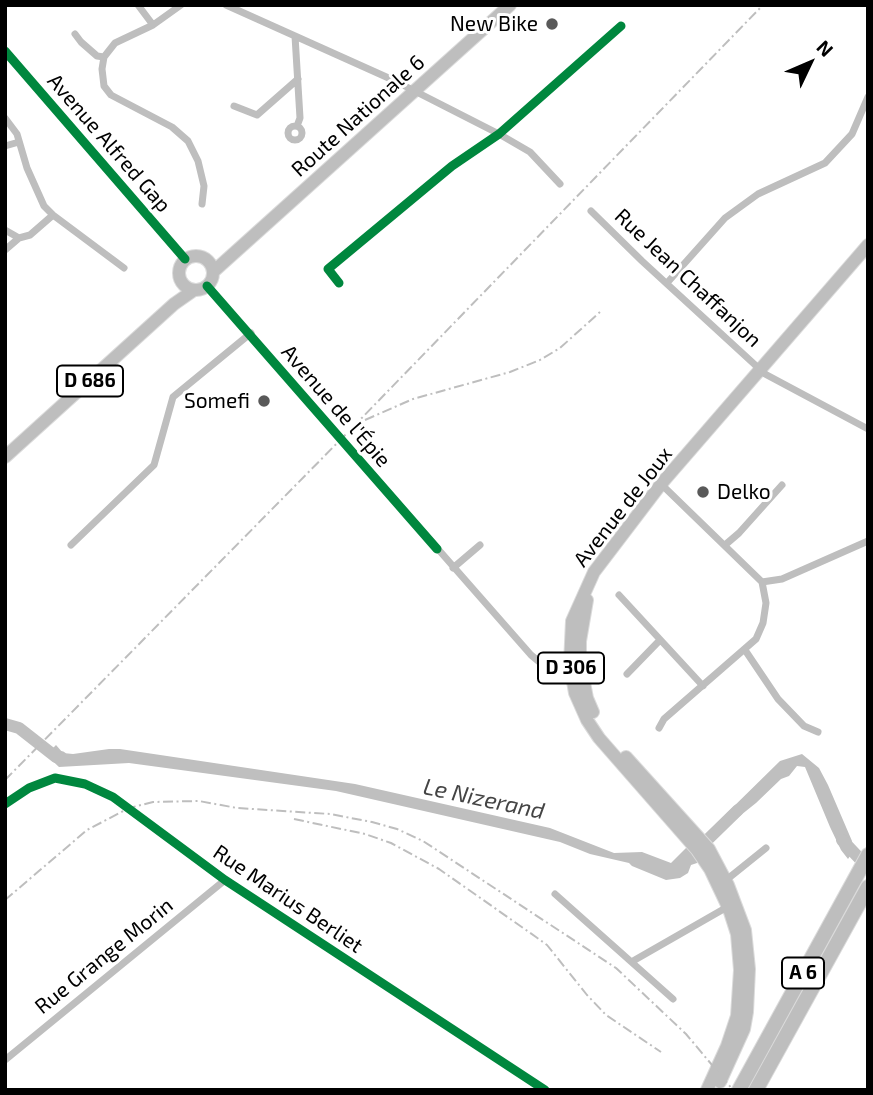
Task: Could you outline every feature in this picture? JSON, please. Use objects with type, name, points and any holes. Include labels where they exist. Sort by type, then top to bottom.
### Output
[{"type":"highway","name":"A 6","points":[[739,1090],[868,855]]},
{"type":"highway","name":"A 6","points":[[756,1090],[868,887]]},
{"type":"main road","name":"Route Nationale 6","points":[[211,267],[231,254],[510,5]]},
{"type":"main road","name":"Avenue de Joux","points":[[715,1090],[744,1029],[747,1012],[748,949],[745,930],[723,883],[705,853],[598,738],[575,693],[572,621],[584,591],[602,560],[868,245]]},
{"type":"main road","points":[[174,304],[182,283],[179,268],[185,259],[195,255],[211,267],[207,286],[194,290],[182,283]]},
{"type":"main road","name":"Avenue de Joux","points":[[763,372],[868,256]]},
{"type":"main road","name":"D 686","points":[[5,457],[174,304],[194,290]]},
{"type":"main road","name":"Avenue de Joux","points":[[707,1090],[737,1016],[740,951],[732,905]]},
{"type":"street","points":[[138,5],[153,24]]},
{"type":"street","points":[[181,5],[153,24],[115,43],[104,57],[102,69],[104,86],[111,95],[172,127],[188,141],[198,160],[204,186],[202,204]]},
{"type":"street","points":[[226,5],[416,91],[499,134],[530,152],[561,184]]},
{"type":"street","points":[[339,283],[328,268],[452,166],[499,134],[621,26]]},
{"type":"street","points":[[75,34],[80,42],[97,56],[104,57]]},
{"type":"street","points":[[295,36],[300,118],[297,126]]},
{"type":"street","name":"Avenue Alfred Gap","points":[[5,51],[185,259]]},
{"type":"street","points":[[234,106],[257,115],[298,79]]},
{"type":"street","points":[[667,284],[725,218],[758,194],[825,163],[852,134],[868,97]]},
{"type":"street","points":[[5,118],[17,134],[27,168],[44,206],[124,268]]},
{"type":"street","points":[[5,146],[19,142]]},
{"type":"street","name":"Rue Jean Chaffanjon","points":[[591,211],[763,372],[868,429]]},
{"type":"street","points":[[5,250],[19,238],[30,235],[53,215]]},
{"type":"street","points":[[5,230],[19,238]]},
{"type":"street","name":"Avenue de l'Épie","points":[[207,286],[251,333],[453,568],[537,660],[543,665],[575,663]]},
{"type":"street","points":[[71,545],[145,476],[153,465],[173,397],[251,333]]},
{"type":"street","points":[[725,545],[782,485]]},
{"type":"street","points":[[659,728],[664,719],[756,639],[763,624],[766,603],[762,582],[664,487]]},
{"type":"street","points":[[762,582],[782,579],[868,541]]},
{"type":"street","points":[[453,568],[480,545]]},
{"type":"street","points":[[619,595],[703,686]]},
{"type":"street","points":[[627,674],[660,640]]},
{"type":"street","points":[[745,650],[778,699],[804,726],[818,732]]},
{"type":"street","name":"Rue Marius Berliet","points":[[5,804],[29,788],[55,778],[85,784],[113,797],[225,880],[545,1090]]},
{"type":"street","points":[[723,883],[766,848]]},
{"type":"street","name":"Rue Grange Morin","points":[[5,1060],[225,880]]},
{"type":"street","points":[[555,894],[673,999]]},
{"type":"street","points":[[632,961],[732,905]]},
{"type":"shaded area","points":[[56,745],[63,753],[120,749],[355,784],[550,828],[614,853],[642,852],[671,863],[690,844],[700,854],[697,863],[691,865],[688,873],[680,878],[666,880],[629,863],[590,854],[560,842],[336,791],[129,763],[59,767],[43,752]]},
{"type":"shaded area","points":[[802,754],[819,768],[828,785],[852,841],[853,852],[848,859],[830,827],[805,767],[797,766],[789,776],[781,779],[731,823],[725,815],[780,761]]},
{"type":"waterway","name":"Le Nizerand","points":[[5,724],[19,728],[56,757],[61,757]]},
{"type":"waterway","name":"Le Nizerand","points":[[698,849],[738,810]]},
{"type":"waterway","name":"Le Nizerand","points":[[842,840],[860,859]]},
{"type":"railway","points":[[5,780],[763,5]]},
{"type":"railway","points":[[365,420],[413,399],[510,372],[540,360],[560,348],[600,312]]},
{"type":"railway","points":[[5,900],[87,830],[129,808],[153,802],[199,801],[237,808],[330,814],[372,822],[397,829],[423,841],[616,968],[686,1034],[733,1090]]},
{"type":"railway","points":[[294,819],[365,834],[391,843],[439,869],[547,945],[606,1015],[661,1052]]},
{"type":"cycle path","points":[[339,283],[328,269],[452,166],[499,134],[621,26]]},
{"type":"cycle path","points":[[5,51],[185,259]]},
{"type":"cycle path","points":[[207,286],[437,549]]},
{"type":"cycle path","points":[[5,804],[29,788],[55,778],[85,784],[113,797],[225,880],[545,1090]]},
{"type":"place","name":"New Bike","points":[[552,24]]},
{"type":"place","name":"Somefi","points":[[264,401]]},
{"type":"place","name":"Delko","points":[[703,492]]}]
